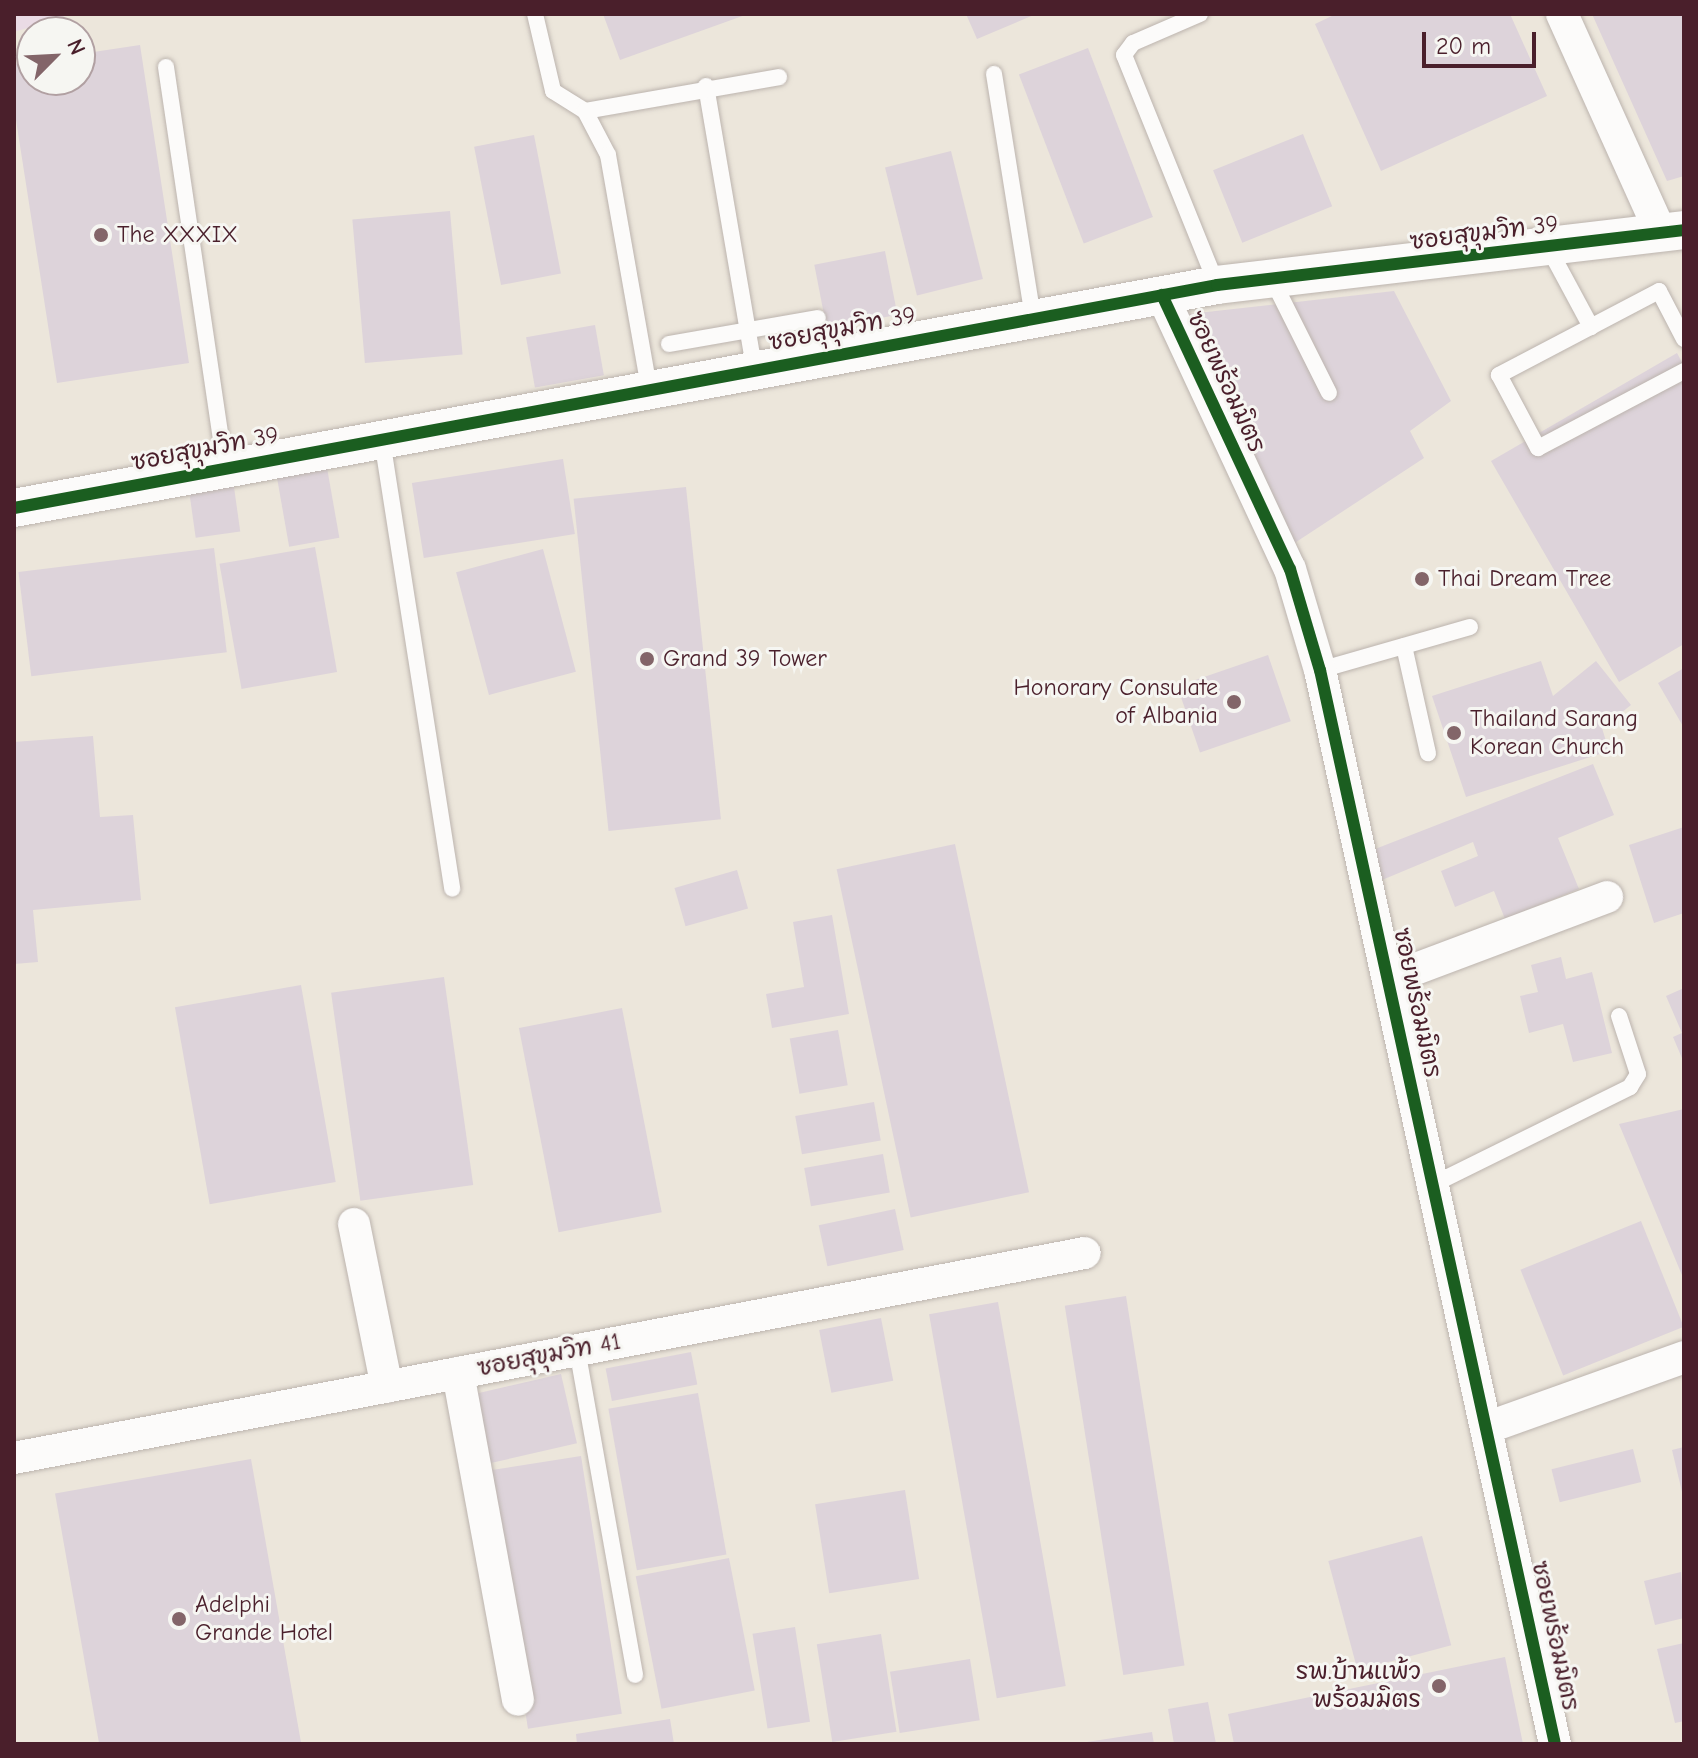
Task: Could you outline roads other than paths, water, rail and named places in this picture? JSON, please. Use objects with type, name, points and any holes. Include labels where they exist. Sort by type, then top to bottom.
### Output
[{"type":"street","points":[[1562,14],[1673,231]]},
{"type":"street","name":"ซอยสุขุมวิท 39","points":[[14,508],[649,387],[1217,285],[1273,281],[1673,231]]},
{"type":"street","name":"ซอยพร้อมมิตร","points":[[1162,295],[1290,569],[1320,670],[1489,1427],[1555,1744]]},
{"type":"street","points":[[1389,979],[1607,897]]},
{"type":"street","points":[[354,1224],[387,1387]]},
{"type":"street","name":"ซอยสุขุมวิท 41","points":[[14,1458],[1085,1253]]},
{"type":"street","points":[[1489,1427],[1684,1357]]},
{"type":"street","points":[[458,1373],[518,1700]]},
{"type":"lane","points":[[535,14],[553,91],[585,111],[608,155],[649,387]]},
{"type":"lane","points":[[1200,14],[1133,43],[1124,55],[1217,285]]},
{"type":"lane","points":[[166,67],[225,468]]},
{"type":"lane","points":[[994,74],[1033,317]]},
{"type":"lane","points":[[585,111],[706,86],[779,77]]},
{"type":"lane","points":[[706,86],[754,368]]},
{"type":"lane","points":[[1548,247],[1591,327]]},
{"type":"lane","points":[[1273,281],[1329,393]]},
{"type":"lane","points":[[1684,339],[1659,291],[1499,375],[1538,448],[1684,371]]},
{"type":"lane","points":[[669,344],[818,318]]},
{"type":"lane","points":[[381,438],[452,889]]},
{"type":"lane","points":[[1320,670],[1470,627]]},
{"type":"lane","points":[[1404,646],[1428,753]]},
{"type":"lane","points":[[1434,1184],[1630,1087],[1638,1074],[1619,1016]]},
{"type":"lane","points":[[577,1349],[635,1675]]},
{"type":"place","name":"The XXXIX","points":[[101,235]]},
{"type":"place","name":"Thai Dream Tree","points":[[1422,579]]},
{"type":"place","name":"Grand 39 Tower","points":[[647,659]]},
{"type":"place","name":"Honorary Consulate of Albania","points":[[1234,702]]},
{"type":"place","name":"Thailand Sarang Korean Church","points":[[1454,733]]},
{"type":"place","name":"Adelphi Grande Hotel","points":[[179,1619]]},
{"type":"place","name":"รพ.บ้านแพ้ว พร้อมมิตร","points":[[1439,1686]]}]
